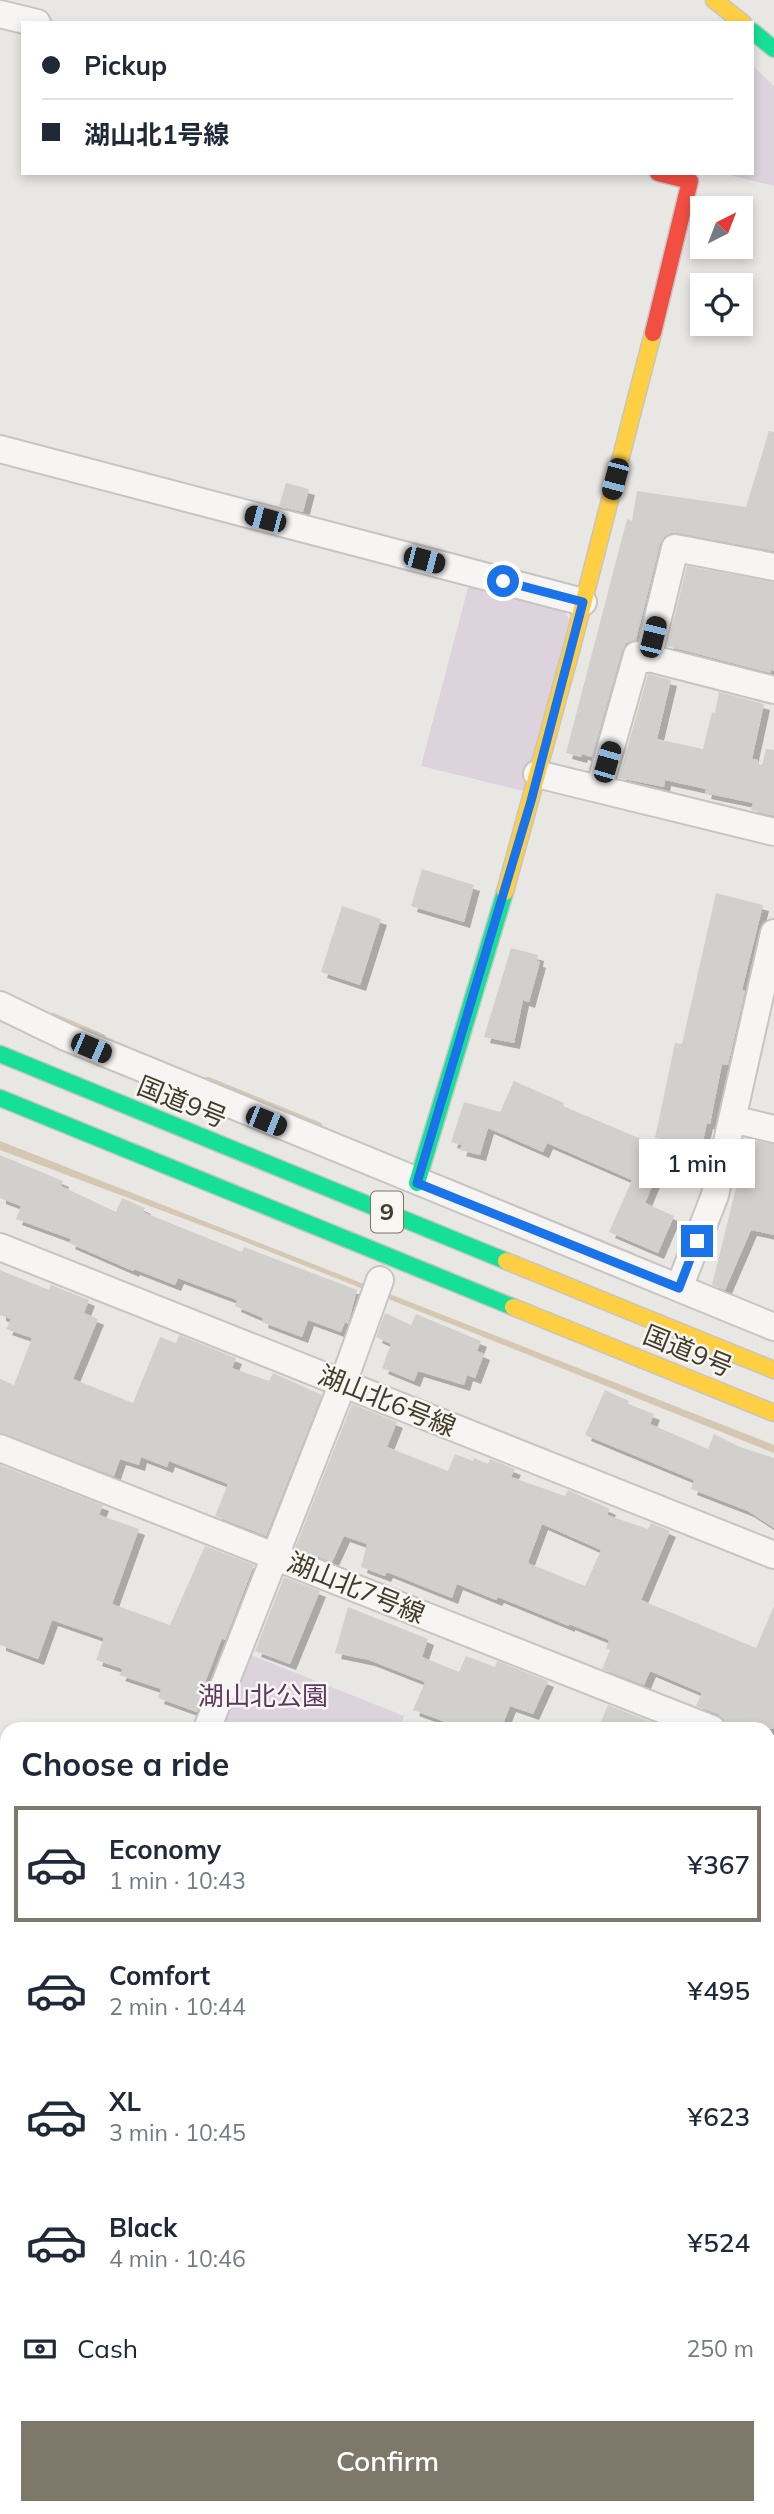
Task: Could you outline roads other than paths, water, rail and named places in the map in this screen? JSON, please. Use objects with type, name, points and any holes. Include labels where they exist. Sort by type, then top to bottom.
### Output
[{"type":"main road","points":[[714,0],[740,21]]},
{"type":"main road","points":[[754,33],[774,49]]},
{"type":"main road","points":[[417,1183],[527,814],[644,375],[690,181],[666,175]]},
{"type":"main road","name":"国道9号","points":[[0,1054],[774,1370]]},
{"type":"main road","name":"国道9号","points":[[0,1098],[774,1413]]},
{"type":"street","points":[[0,14],[29,21]]},
{"type":"street","points":[[0,449],[583,602]]},
{"type":"street","points":[[648,659],[675,548],[774,567]]},
{"type":"street","points":[[599,789],[637,655],[774,690]]},
{"type":"street","points":[[537,774],[774,832]]},
{"type":"street","points":[[679,1288],[715,1195],[769,978],[774,933]]},
{"type":"street","points":[[0,1005],[66,1037],[774,1327]]},
{"type":"street","points":[[732,1119],[774,1129]]},
{"type":"street","name":"湖山北6号線","points":[[0,1247],[774,1555]]},
{"type":"street","points":[[210,1722],[343,1384],[380,1280]]},
{"type":"street","name":"湖山北7号線","points":[[0,1448],[694,1722]]},
{"type":"waterway","points":[[53,1017],[102,1038]]},
{"type":"waterway","points":[[208,1081],[318,1126]]},
{"type":"park label","name":"湖山北公園","points":[[263,1696]]}]
